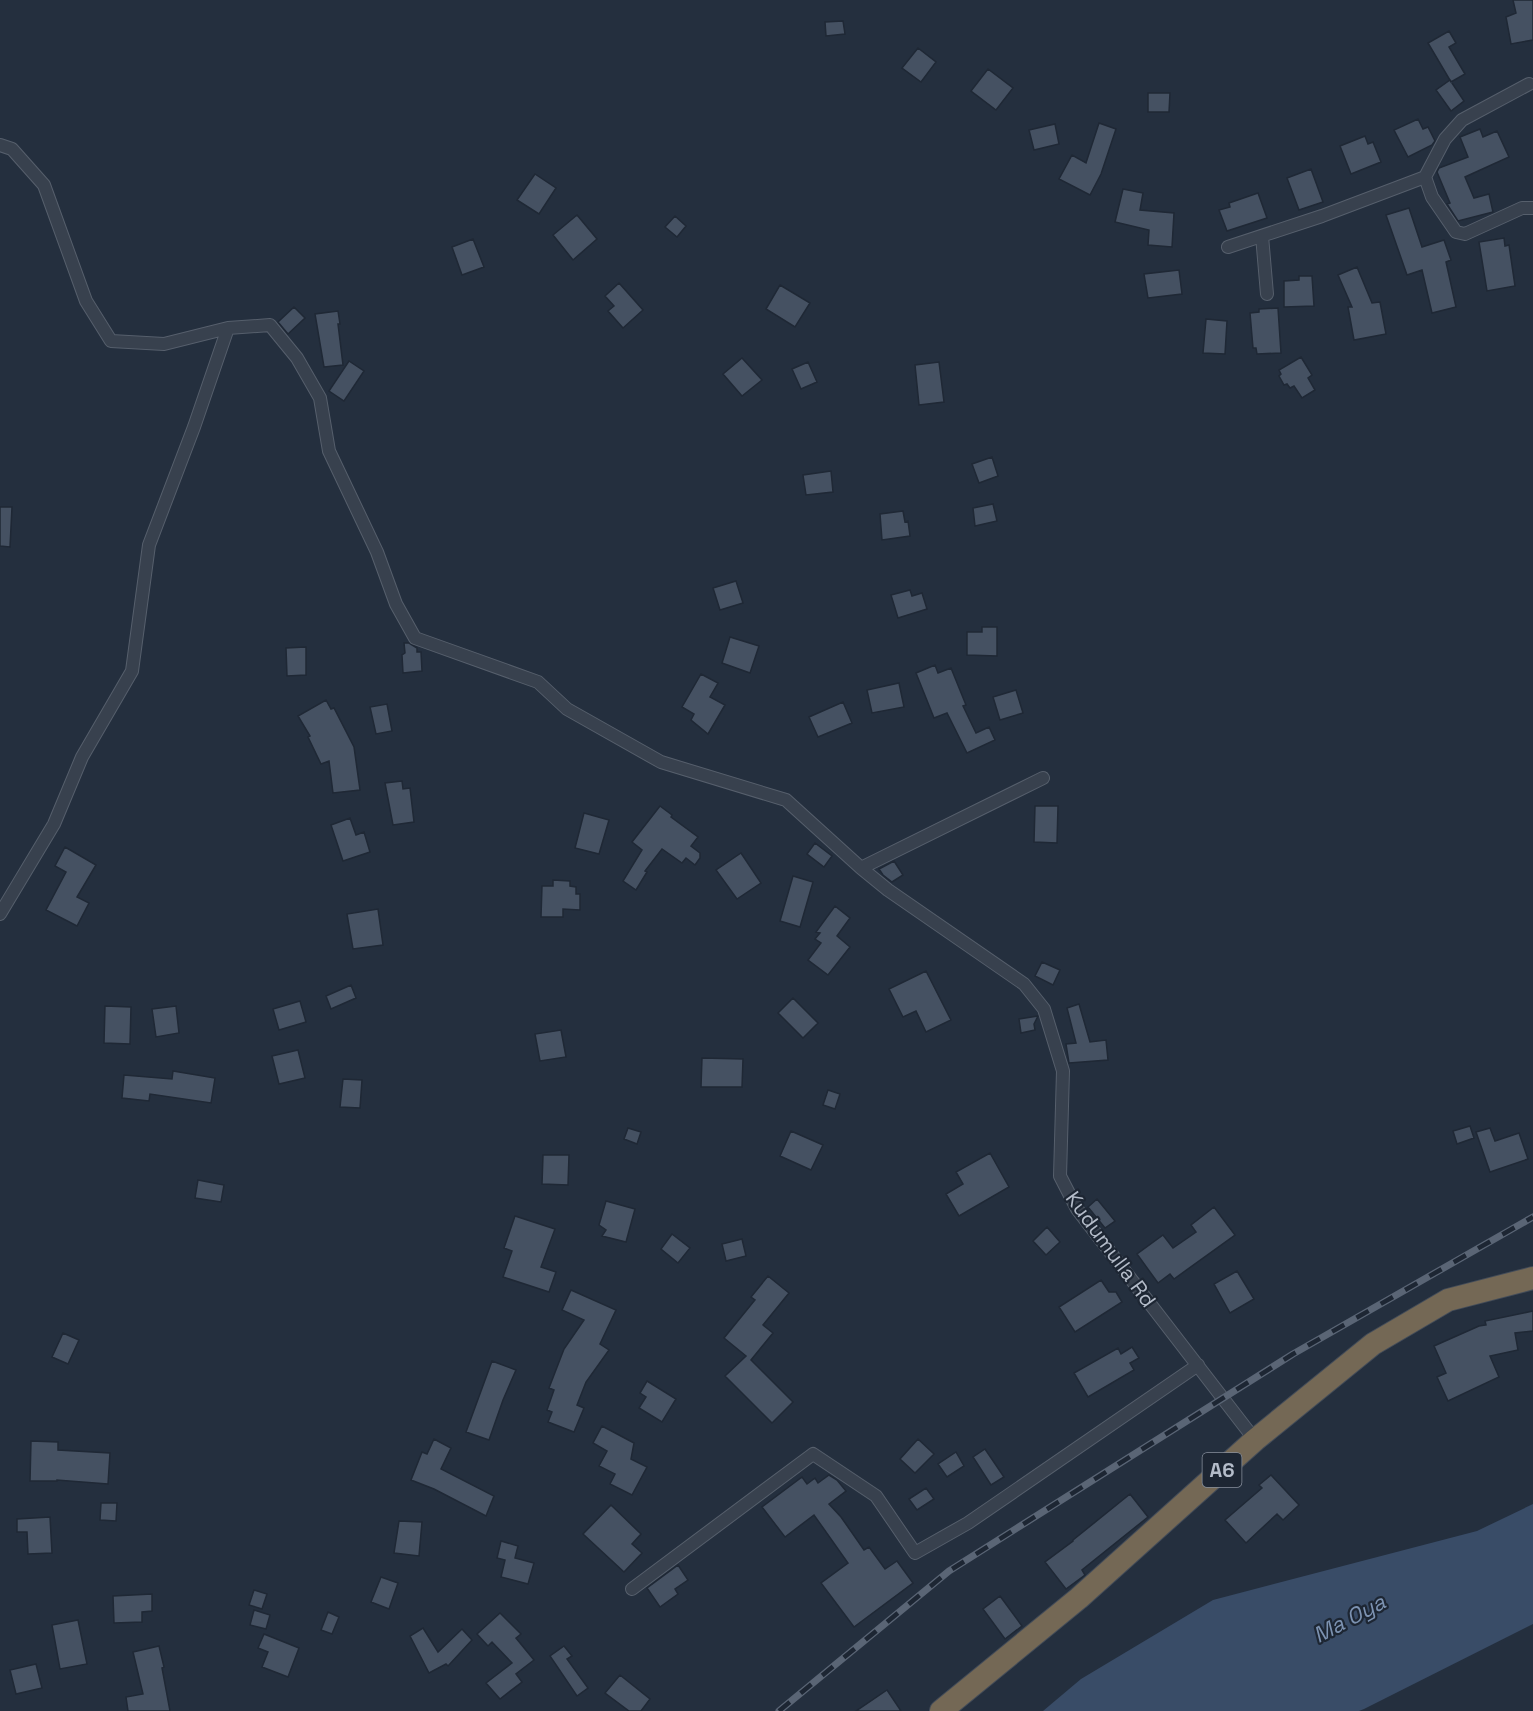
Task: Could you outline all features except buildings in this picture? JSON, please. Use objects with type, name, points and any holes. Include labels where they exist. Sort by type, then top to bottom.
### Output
[{"type":"highway","name":"A6","points":[[940,1711],[1079,1598],[1255,1440],[1373,1344],[1448,1300],[1533,1278]]},
{"type":"street","points":[[1228,247],[1322,216],[1425,177],[1445,139],[1462,120],[1529,84]]},
{"type":"street","points":[[0,145],[12,149],[44,185],[86,301],[111,341],[164,344],[228,328]]},
{"type":"street","points":[[1425,177],[1432,197],[1456,232],[1465,234],[1522,208],[1533,208]]},
{"type":"street","points":[[1262,236],[1267,294]]},
{"type":"street","name":"Kudumulla Rd","points":[[228,328],[270,325],[297,358],[320,398],[330,451],[377,552],[396,604],[416,638],[538,682],[567,709],[661,762],[786,800],[888,890],[1024,984],[1044,1009],[1063,1071],[1060,1176],[1077,1209],[1255,1440]]},
{"type":"street","points":[[0,914],[54,824],[82,757],[132,671],[149,544],[194,427],[228,328]]},
{"type":"street","points":[[861,868],[1043,778]]},
{"type":"street","points":[[632,1588],[813,1454],[876,1496],[915,1553],[968,1523],[1198,1365]]},
{"type":"water","name":"Ma Oya","points":[[1533,1504],[1533,1624],[1364,1709],[1359,1711],[1043,1711],[1081,1679],[1213,1600],[1477,1531]]},
{"type":"railway","points":[[779,1711],[949,1571],[1293,1354],[1533,1217]]}]
